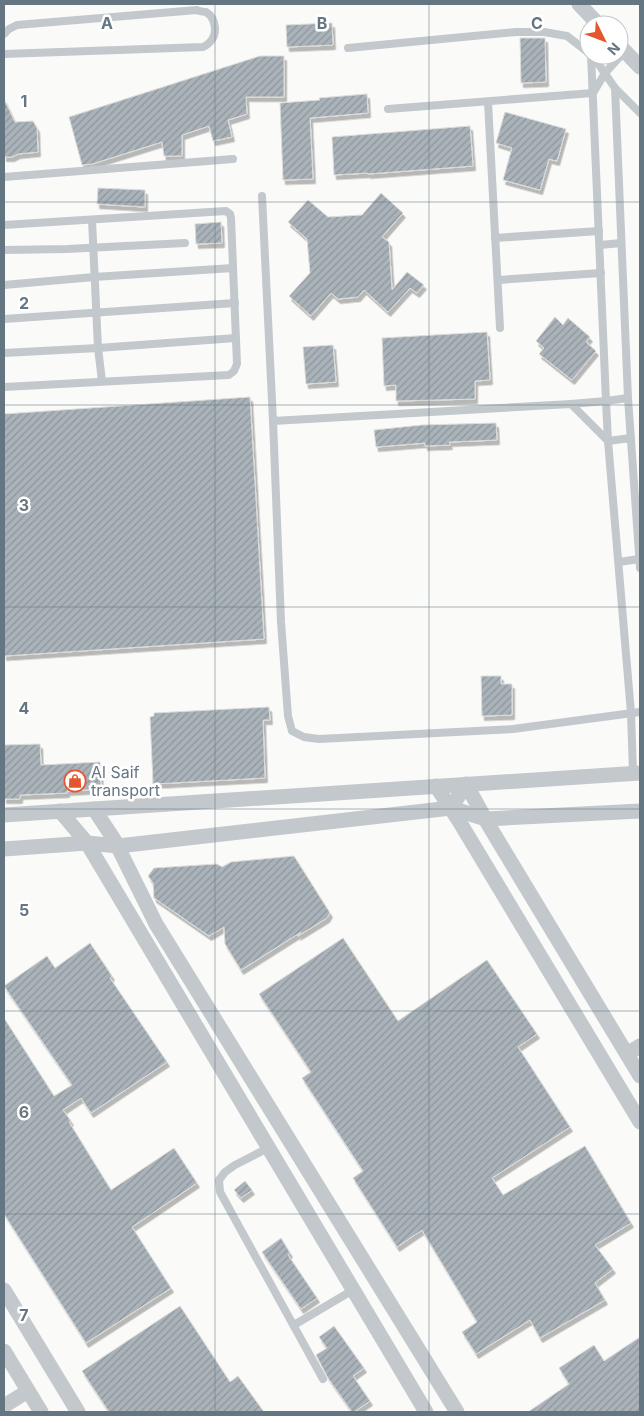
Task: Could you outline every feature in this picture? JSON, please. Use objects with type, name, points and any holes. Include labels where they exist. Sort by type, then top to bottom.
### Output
[{"type":"street","points":[[579,4],[589,15]]},
{"type":"street","points":[[629,56],[640,68]]},
{"type":"street","points":[[4,815],[637,773]]},
{"type":"street","points":[[451,808],[466,784]]},
{"type":"street","points":[[466,784],[640,1076]]},
{"type":"street","points":[[436,786],[640,1122]]},
{"type":"street","points":[[4,848],[87,843],[118,846],[451,808],[486,819],[640,811]]},
{"type":"street","points":[[94,809],[118,846],[156,924],[458,1412]]},
{"type":"street","points":[[60,811],[87,843],[426,1412]]},
{"type":"street","points":[[627,1054],[640,1046]]},
{"type":"street","points":[[4,1290],[78,1412]]},
{"type":"street","points":[[4,1351],[41,1412]]},
{"type":"street","points":[[4,1406],[28,1391]]},
{"type":"lane","points":[[4,34],[17,25],[197,10],[205,12],[212,18],[215,26],[211,42],[203,47],[4,54]]},
{"type":"lane","points":[[348,48],[516,32],[544,32],[567,36],[579,45]]},
{"type":"lane","points":[[592,65],[608,441],[630,713],[637,773]]},
{"type":"lane","points":[[599,65],[615,88],[640,113]]},
{"type":"lane","points":[[593,93],[610,65]]},
{"type":"lane","points":[[615,88],[628,398],[640,568]]},
{"type":"lane","points":[[388,109],[593,93]]},
{"type":"lane","points":[[488,102],[500,328]]},
{"type":"lane","points":[[4,177],[233,159]]},
{"type":"lane","points":[[262,196],[282,622],[288,716],[292,731],[304,737],[319,739],[513,729],[640,712]]},
{"type":"lane","points":[[4,225],[226,210],[232,218],[237,364],[234,371],[229,375],[4,387]]},
{"type":"lane","points":[[92,220],[98,348],[102,381]]},
{"type":"lane","points":[[495,238],[599,231]]},
{"type":"lane","points":[[600,245],[622,242]]},
{"type":"lane","points":[[4,250],[185,243]]},
{"type":"lane","points":[[4,285],[233,268]]},
{"type":"lane","points":[[498,280],[601,274]]},
{"type":"lane","points":[[4,319],[235,302]]},
{"type":"lane","points":[[4,353],[236,338]]},
{"type":"lane","points":[[272,421],[571,404],[628,398]]},
{"type":"lane","points":[[571,404],[608,441]]},
{"type":"lane","points":[[608,441],[631,438]]},
{"type":"lane","points":[[619,562],[640,559]]},
{"type":"lane","points":[[268,1148],[225,1172],[218,1180],[220,1192],[324,1379]]},
{"type":"lane","points":[[294,1324],[353,1290]]},
{"type":"building","points":[[332,23],[333,45],[287,47],[286,25]]},
{"type":"building","points":[[520,38],[545,38],[546,82],[521,83]]},
{"type":"building","points":[[260,56],[284,56],[284,97],[246,97],[247,114],[228,120],[232,137],[213,141],[209,126],[182,135],[182,156],[164,156],[162,142],[92,164],[82,165],[69,117]]},
{"type":"building","points":[[367,94],[368,113],[310,118],[313,179],[283,180],[280,103]]},
{"type":"building","points":[[4,99],[15,122],[33,121],[37,128],[38,152],[4,157]]},
{"type":"building","points":[[505,112],[566,129],[557,161],[549,159],[540,190],[503,180],[512,148],[496,143]]},
{"type":"building","points":[[470,126],[473,166],[334,175],[332,137]]},
{"type":"building","points":[[98,188],[145,190],[145,207],[97,204]]},
{"type":"building","points":[[381,193],[403,213],[382,237],[389,242],[392,290],[407,272],[424,285],[417,293],[410,288],[388,312],[364,290],[358,297],[338,299],[331,293],[311,316],[289,296],[310,273],[307,239],[288,222],[308,200],[328,217],[362,215]]},
{"type":"building","points":[[221,222],[222,243],[196,244],[195,224]]},
{"type":"building","points":[[555,317],[563,325],[568,318],[590,337],[586,342],[596,351],[572,380],[539,354],[544,348],[536,341]]},
{"type":"building","points":[[487,332],[490,380],[475,381],[475,399],[396,401],[396,385],[384,386],[382,338]]},
{"type":"building","points":[[333,345],[336,382],[306,384],[303,347]]},
{"type":"building","points":[[250,397],[264,639],[4,656],[4,414]]},
{"type":"building","points":[[496,423],[497,440],[449,442],[450,445],[425,446],[425,443],[376,447],[374,430],[422,425]]},
{"type":"building","points":[[481,676],[501,676],[501,684],[512,684],[512,715],[482,716]]},
{"type":"building","points":[[269,707],[270,720],[263,720],[265,778],[153,784],[150,717],[154,716],[154,713]]},
{"type":"building","points":[[40,744],[41,765],[100,762],[101,789],[20,795],[20,799],[4,799],[4,745]]},
{"type":"building","points":[[294,856],[330,913],[327,918],[241,970],[225,944],[224,927],[209,936],[154,898],[153,883],[148,876],[154,868],[217,864],[222,867],[231,862]]},
{"type":"building","points":[[343,938],[398,1021],[487,960],[537,1034],[518,1047],[570,1127],[492,1178],[503,1195],[585,1146],[631,1223],[595,1245],[613,1269],[595,1283],[605,1300],[540,1338],[530,1320],[476,1354],[462,1332],[477,1322],[422,1230],[397,1247],[353,1178],[363,1171],[302,1078],[311,1072],[259,994]]},
{"type":"building","points":[[90,943],[112,976],[110,978],[167,1062],[91,1113],[81,1098],[63,1110],[111,1190],[174,1148],[197,1183],[132,1227],[171,1288],[86,1343],[4,1214],[4,1018],[54,1096],[72,1085],[4,986],[47,956],[55,968]]},
{"type":"building","points":[[245,1181],[252,1190],[241,1198],[234,1190]]},
{"type":"building","points":[[281,1238],[290,1253],[288,1255],[317,1298],[301,1309],[262,1252]]},
{"type":"building","points":[[180,1306],[230,1382],[238,1376],[264,1412],[109,1412],[82,1371]]},
{"type":"building","points":[[334,1326],[364,1368],[353,1376],[370,1401],[354,1412],[352,1412],[328,1378],[316,1355],[327,1348],[319,1337]]},
{"type":"building","points":[[640,1337],[640,1412],[528,1412],[569,1384],[559,1368],[594,1345],[604,1361]]},
{"type":"place","name":"Al Saif transport","points":[[75,781]]}]
